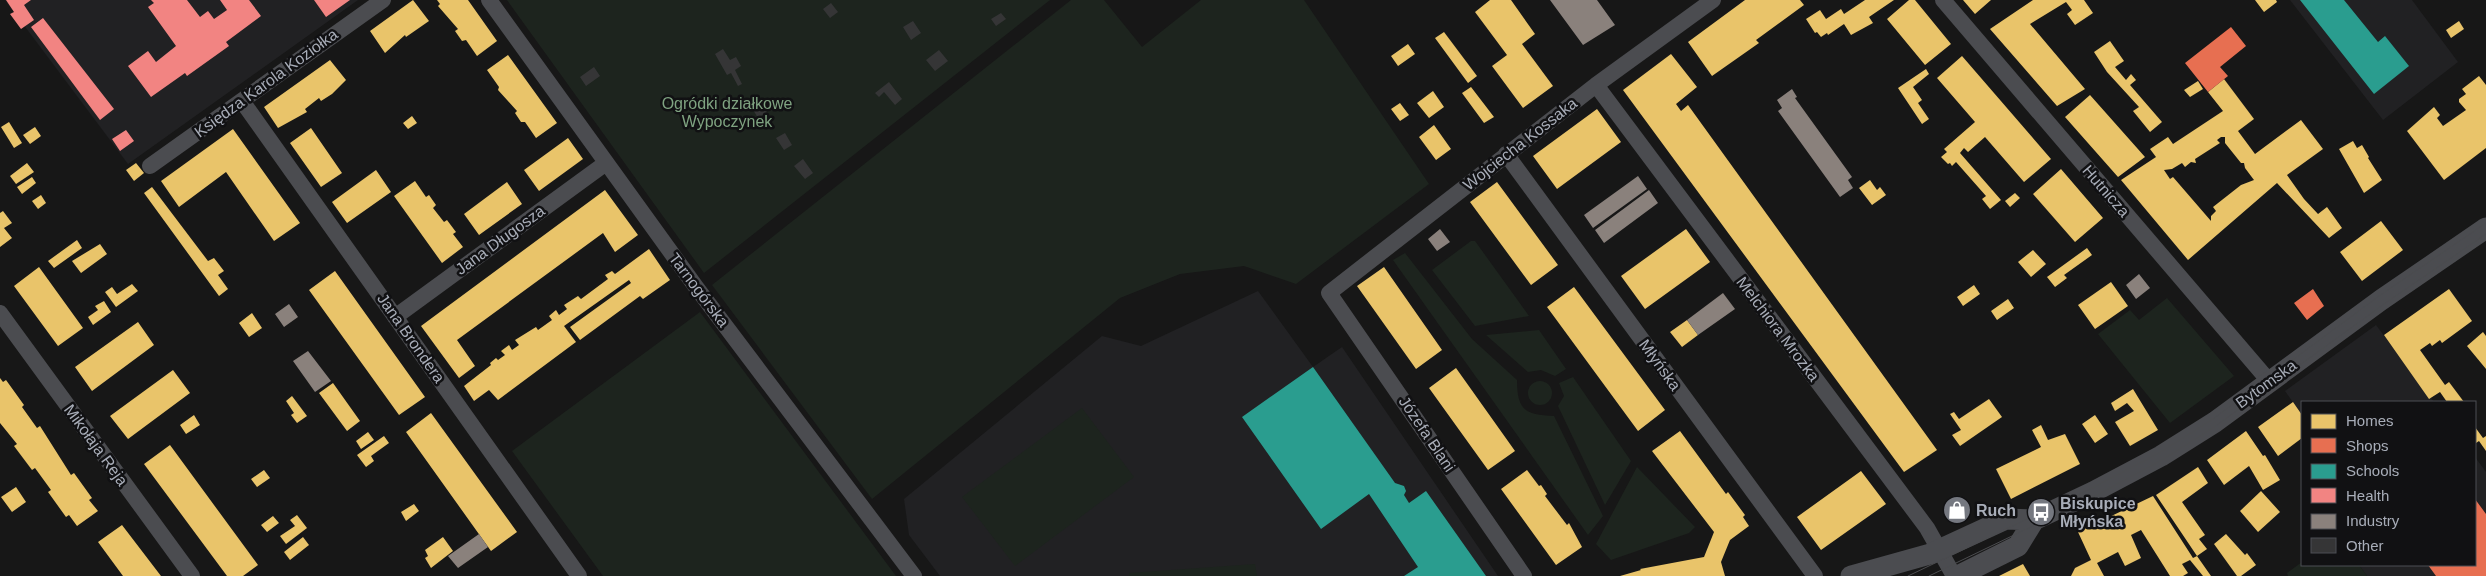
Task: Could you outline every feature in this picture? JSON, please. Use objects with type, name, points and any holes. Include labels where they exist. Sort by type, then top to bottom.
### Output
[{"type":"street","name":"Księdza Karola Koziołka","points":[[150,166],[383,0]]},
{"type":"street","name":"Tarnogórska","points":[[489,0],[606,163],[914,576]]},
{"type":"street","name":"Wojciecha Kossaka","points":[[1329,293],[1596,85],[1714,0]]},
{"type":"street","name":"Hutnicza","points":[[1944,0],[2269,381]]},
{"type":"street","name":"Melchiora Mrozka","points":[[1596,85],[1927,528],[1956,576]]},
{"type":"street","name":"Jana Brondera","points":[[242,101],[579,576]]},
{"type":"street","name":"Młyńska","points":[[1506,154],[1815,576]]},
{"type":"street","name":"Jana Długosza","points":[[395,317],[606,163]]},
{"type":"street","name":"Bytomska","points":[[1851,576],[1912,560],[2006,519],[2034,520],[2162,456],[2215,422],[2381,300],[2486,228]]},
{"type":"street","name":"Józefa Blani","points":[[1329,293],[1524,576]]},
{"type":"street","name":"Mikołaja Reja","points":[[0,313],[192,576]]},
{"type":"street","points":[[1956,576],[2018,546],[2034,520]]},
{"type":"shaded area","points":[[5,0],[358,0],[128,164]]},
{"type":"shaded area","points":[[2290,0],[2412,0],[2458,62],[2383,120]]},
{"type":"shaded area","points":[[1258,291],[1313,367],[1342,347],[1498,576],[940,576],[909,535],[904,499],[1102,336],[1141,346]]},
{"type":"shaded area","points":[[2376,325],[2433,401],[2301,401],[2301,414],[2285,391]]},
{"type":"shaded area","points":[[2476,458],[2486,472],[2486,576],[2367,576],[2360,566],[2476,566]]},
{"type":"green space","name":"Ogródki działkowe Wypoczynek","points":[[507,0],[1050,0],[704,273]]},
{"type":"green space","points":[[1071,0],[1104,0],[1142,47],[1201,0],[1304,0],[1429,184],[1296,284],[1244,266],[1180,274],[1120,298],[872,499],[712,285]]},
{"type":"green space","points":[[1471,241],[1475,241],[1529,316],[1475,326],[1432,270]]},
{"type":"green space","points":[[1405,253],[1472,339],[1517,380],[1519,398],[1525,409],[1536,414],[1554,416],[1603,516],[1588,535],[1393,260]]},
{"type":"green space","points":[[2167,298],[2234,376],[2170,423],[2098,334],[2130,310],[2139,320]]},
{"type":"green space","points":[[700,312],[896,576],[603,576],[512,451]]},
{"type":"green space","points":[[1539,330],[1566,369],[1555,376],[1541,370],[1528,372],[1486,335]]},
{"type":"green space","points":[[1573,377],[1631,461],[1605,505],[1558,406],[1564,396],[1559,383]]},
{"type":"green space","points":[[1540,381],[1549,384],[1552,393],[1549,402],[1540,405],[1531,402],[1528,393],[1531,384]]},
{"type":"green space","points":[[1082,408],[1134,477],[1015,566],[962,497]]},
{"type":"green space","points":[[1637,467],[1695,527],[1689,533],[1611,560],[1596,544]]},
{"type":"green space","points":[[2301,563],[2301,566],[2360,566],[2367,576],[2288,576],[2287,573]]},
{"type":"green space","points":[[1255,564],[1257,576],[1129,576],[1129,573]]},
{"type":"building: Homes","points":[[413,0],[429,21],[406,37],[405,35],[385,53],[370,31]]},
{"type":"building: Homes","points":[[437,0],[468,0],[497,41],[477,56],[466,40],[462,41],[455,31],[458,29],[438,6],[440,4]]},
{"type":"building: Homes","points":[[1490,0],[1511,0],[1535,34],[1522,44],[1553,86],[1523,108],[1492,66],[1507,55],[1475,12]]},
{"type":"building: Homes","points":[[1745,0],[1800,0],[1804,5],[1756,40],[1759,43],[1712,76],[1688,42]]},
{"type":"building: Homes","points":[[1865,0],[1894,0],[1869,17],[1873,23],[1851,35],[1844,24],[1828,35],[1827,33],[1821,37],[1817,32],[1815,33],[1806,19],[1820,10],[1826,19],[1841,9],[1844,14]]},
{"type":"building: Homes","points":[[1909,0],[1915,0],[1951,44],[1925,65],[1887,19]]},
{"type":"building: Homes","points":[[1963,0],[1991,0],[1975,14]]},
{"type":"building: Homes","points":[[2033,0],[2084,0],[2093,13],[2075,25],[2067,14],[2072,10],[2066,2],[2030,24],[2085,89],[2057,106],[1990,29]]},
{"type":"building: Homes","points":[[2255,0],[2276,0],[2277,2],[2264,12]]},
{"type":"building: Homes","points":[[2459,21],[2464,29],[2451,38],[2446,30]]},
{"type":"building: Homes","points":[[1444,32],[1477,76],[1468,83],[1435,38]]},
{"type":"building: Homes","points":[[2110,41],[2124,61],[2115,67],[2126,80],[2131,74],[2136,80],[2130,85],[2162,122],[2150,132],[2133,111],[2139,107],[2107,72],[2094,52]]},
{"type":"building: Homes","points":[[1408,44],[1415,54],[1398,66],[1391,56]]},
{"type":"building: Homes","points":[[1671,54],[1697,87],[1676,104],[1681,111],[1688,105],[1937,450],[1904,472],[1623,90]]},
{"type":"building: Homes","points":[[508,55],[557,123],[536,138],[525,122],[521,122],[515,113],[517,111],[498,90],[499,87],[487,70]]},
{"type":"building: Homes","points":[[1962,56],[2051,159],[2024,182],[1985,137],[1968,152],[1964,148],[1960,153],[2001,200],[1990,209],[1982,199],[1986,196],[1956,162],[1952,166],[1941,157],[1947,152],[1944,149],[1975,122],[1937,78]]},
{"type":"building: Homes","points":[[330,60],[346,80],[332,94],[321,101],[319,98],[305,109],[307,112],[278,128],[264,107]]},
{"type":"building: Homes","points":[[1926,69],[1929,74],[1913,87],[1922,100],[1918,103],[1929,119],[1922,124],[1898,88]]},
{"type":"building: Homes","points":[[2479,76],[2486,85],[2486,148],[2444,180],[2407,131],[2434,107],[2440,115],[2437,118],[2443,126],[2466,110],[2459,102],[2459,99],[2466,94],[2462,89]]},
{"type":"building: Homes","points":[[2224,79],[2254,119],[2238,131],[2255,154],[2301,120],[2323,149],[2287,175],[2304,199],[2318,214],[2327,207],[2342,228],[2329,238],[2277,183],[2188,260],[2121,180],[2156,157],[2150,149],[2168,137],[2173,144],[2223,111],[2208,92]],"holes":[[[2221,137],[2225,137],[2225,143],[2241,163],[2244,163],[2245,168],[2254,180],[2241,185],[2213,207],[2216,211],[2211,216],[2211,221],[2173,177],[2170,179],[2164,170],[2172,169],[2182,163],[2185,167],[2191,162],[2196,163],[2195,159],[2220,143],[2217,140]]]},
{"type":"building: Homes","points":[[2198,81],[2203,89],[2190,97],[2184,90]]},
{"type":"building: Homes","points":[[1471,87],[1494,117],[1484,123],[1462,93]]},
{"type":"building: Homes","points":[[1433,91],[1444,107],[1429,118],[1417,103]]},
{"type":"building: Homes","points":[[2090,95],[2145,157],[2118,177],[2065,117]]},
{"type":"building: Homes","points":[[1400,103],[1409,115],[1400,121],[1391,109]]},
{"type":"building: Homes","points":[[1597,109],[1621,142],[1557,189],[1533,156]]},
{"type":"building: Homes","points":[[412,116],[417,123],[408,129],[403,123]]},
{"type":"building: Homes","points":[[9,122],[22,143],[14,148],[1,127]]},
{"type":"building: Homes","points":[[1434,125],[1451,149],[1436,160],[1419,137]]},
{"type":"building: Homes","points":[[35,127],[41,136],[30,144],[23,135]]},
{"type":"building: Homes","points":[[311,128],[342,173],[321,187],[290,143]]},
{"type":"building: Homes","points":[[233,129],[300,223],[274,241],[226,172],[179,207],[161,181]]},
{"type":"building: Homes","points":[[568,138],[583,159],[539,191],[524,170]]},
{"type":"building: Homes","points":[[2353,141],[2357,148],[2362,145],[2382,180],[2364,193],[2339,149]]},
{"type":"building: Homes","points":[[27,163],[34,172],[16,184],[10,176]]},
{"type":"building: Homes","points":[[136,163],[144,173],[134,181],[126,170]]},
{"type":"building: Homes","points":[[2061,169],[2103,218],[2075,242],[2033,194]]},
{"type":"building: Homes","points":[[376,170],[391,192],[347,223],[332,202]]},
{"type":"building: Homes","points":[[32,177],[36,183],[22,194],[17,187]]},
{"type":"building: Homes","points":[[1870,180],[1877,190],[1880,187],[1886,195],[1872,205],[1859,188]]},
{"type":"building: Homes","points":[[415,181],[426,197],[429,195],[436,205],[433,208],[444,222],[447,220],[456,232],[453,234],[463,247],[442,263],[394,196]]},
{"type":"building: Homes","points":[[507,182],[522,204],[479,235],[464,214]]},
{"type":"building: Homes","points":[[1497,182],[1558,265],[1531,285],[1470,202]]},
{"type":"building: Homes","points":[[152,187],[208,261],[214,258],[224,271],[218,275],[228,289],[219,296],[144,193]]},
{"type":"building: Homes","points":[[605,190],[638,235],[615,252],[603,233],[457,340],[475,366],[459,378],[421,326]]},
{"type":"building: Homes","points":[[2015,193],[2020,198],[2010,207],[2005,201]]},
{"type":"building: Homes","points":[[41,195],[46,203],[38,209],[32,201]]},
{"type":"building: Homes","points":[[3,211],[12,223],[4,228],[12,238],[0,247],[0,213]]},
{"type":"building: Homes","points":[[2381,221],[2403,250],[2362,281],[2340,252]]},
{"type":"building: Homes","points":[[1686,229],[1710,262],[1645,309],[1621,276]]},
{"type":"building: Homes","points":[[77,240],[82,248],[54,268],[48,261]]},
{"type":"building: Homes","points":[[100,244],[107,254],[81,273],[72,261]]},
{"type":"building: Homes","points":[[2087,248],[2092,255],[2064,275],[2067,278],[2055,287],[2047,277]]},
{"type":"building: Homes","points":[[649,249],[670,280],[643,299],[640,296],[580,340],[570,327],[631,283],[629,280],[564,326],[576,342],[498,400],[489,390],[474,401],[464,386],[491,365],[490,363],[496,358],[498,360],[505,355],[501,351],[509,345],[512,350],[519,345],[515,340],[536,327],[538,330],[552,320],[549,316],[556,310],[559,315],[567,309],[564,305],[578,296],[581,299],[608,279],[605,275],[612,271],[615,274]]},
{"type":"building: Homes","points":[[2033,250],[2046,264],[2031,277],[2018,262]]},
{"type":"building: Homes","points":[[39,267],[83,328],[58,346],[14,286]]},
{"type":"building: Homes","points":[[1384,267],[1442,350],[1416,369],[1357,286]]},
{"type":"building: Homes","points":[[335,271],[425,397],[399,415],[309,290]]},
{"type":"building: Homes","points":[[2111,282],[2128,306],[2095,329],[2078,305]]},
{"type":"building: Homes","points":[[132,284],[138,291],[116,307],[105,292],[112,287],[117,294]]},
{"type":"building: Homes","points":[[1974,285],[1980,294],[1963,306],[1957,297]]},
{"type":"building: Homes","points":[[1574,287],[1665,410],[1638,431],[1547,307]]},
{"type":"building: Homes","points":[[2449,289],[2472,321],[2442,343],[2440,340],[2432,346],[2430,343],[2420,350],[2445,385],[2449,382],[2463,401],[2446,401],[2440,392],[2429,399],[2384,335]]},
{"type":"building: Homes","points":[[2008,299],[2014,308],[1997,320],[1991,311]]},
{"type":"building: Homes","points":[[104,301],[111,312],[93,325],[88,317],[98,310],[95,306]]},
{"type":"building: Homes","points":[[252,313],[262,328],[249,337],[239,323]]},
{"type":"building: Homes","points":[[1687,320],[1698,335],[1682,347],[1670,332]]},
{"type":"building: Homes","points":[[138,322],[154,345],[92,391],[75,367]]},
{"type":"building: Homes","points":[[2483,332],[2486,336],[2486,369],[2467,346]]},
{"type":"building: Homes","points":[[1456,368],[1515,451],[1488,470],[1429,388]]},
{"type":"building: Homes","points":[[173,370],[190,393],[128,439],[110,416]]},
{"type":"building: Homes","points":[[0,378],[3,382],[6,380],[24,405],[22,407],[37,428],[40,426],[71,475],[74,473],[92,498],[89,500],[98,511],[77,526],[69,515],[66,517],[48,492],[51,490],[35,468],[32,470],[14,446],[17,444],[0,423]]},
{"type":"building: Homes","points":[[333,383],[360,421],[347,431],[319,393]]},
{"type":"building: Homes","points":[[2133,389],[2158,430],[2130,446],[2115,422],[2134,411],[2127,403],[2115,411],[2111,403]]},
{"type":"building: Homes","points":[[292,396],[307,416],[297,423],[291,415],[294,413],[286,401]]},
{"type":"building: Homes","points":[[1989,399],[2002,417],[1960,446],[1952,435],[1961,430],[1950,414],[1954,412],[1959,419]]},
{"type":"building: Homes","points":[[2293,402],[2301,414],[2301,439],[2278,456],[2258,427]]},
{"type":"building: Homes","points":[[431,413],[517,532],[491,551],[406,432]]},
{"type":"building: Homes","points":[[194,415],[200,425],[186,434],[180,425]]},
{"type":"building: Homes","points":[[2095,415],[2108,434],[2095,443],[2082,424]]},
{"type":"building: Homes","points":[[2041,425],[2048,440],[2065,434],[2080,464],[2011,499],[1996,469],[2041,447],[2032,430]]},
{"type":"building: Homes","points":[[2476,428],[2483,438],[2486,436],[2486,451],[2479,441],[2476,443]]},
{"type":"building: Homes","points":[[1680,431],[1726,494],[1728,492],[1745,515],[1743,517],[1749,526],[1730,540],[1721,562],[1725,576],[1620,576],[1640,569],[1704,557],[1714,532],[1652,451]]},
{"type":"building: Homes","points":[[2246,431],[2263,456],[2265,455],[2280,480],[2263,490],[2249,466],[2224,485],[2207,460]]},
{"type":"building: Homes","points":[[368,432],[374,440],[361,449],[356,441]]},
{"type":"building: Homes","points":[[384,436],[389,443],[371,456],[374,461],[366,467],[357,455]]},
{"type":"building: Homes","points":[[170,445],[258,565],[243,576],[227,576],[144,464]]},
{"type":"building: Homes","points":[[2198,467],[2208,483],[2182,502],[2205,535],[2199,539],[2207,549],[2197,556],[2156,495]]},
{"type":"building: Homes","points":[[264,470],[270,478],[257,487],[251,479]]},
{"type":"building: Homes","points":[[1527,470],[1539,486],[1541,485],[1547,494],[1545,496],[1567,525],[1569,523],[1582,547],[1556,565],[1501,489]]},
{"type":"building: Homes","points":[[1861,471],[1886,504],[1821,550],[1797,517]]},
{"type":"building: Homes","points":[[16,487],[26,502],[12,512],[1,497]]},
{"type":"building: Homes","points":[[2261,491],[2280,512],[2258,532],[2240,511]]},
{"type":"building: Homes","points":[[2153,496],[2193,558],[2197,556],[2211,576],[2203,576],[2190,560],[2182,564],[2188,573],[2183,576],[2170,576],[2141,530],[2131,535],[2141,558],[2125,566],[2118,552],[2097,563],[2104,576],[2071,576],[2075,568],[2091,560],[2078,532]]},
{"type":"building: Homes","points":[[414,504],[419,511],[406,521],[401,512]]},
{"type":"building: Homes","points":[[297,515],[307,528],[286,544],[280,536],[295,526],[290,520]]},
{"type":"building: Homes","points":[[273,516],[279,523],[267,532],[261,525]]},
{"type":"building: Homes","points":[[122,525],[161,576],[123,576],[98,542]]},
{"type":"building: Homes","points":[[2226,534],[2245,555],[2247,553],[2256,565],[2241,576],[2237,576],[2214,544]]},
{"type":"building: Homes","points":[[303,537],[309,545],[290,560],[284,552]]},
{"type":"building: Homes","points":[[443,537],[453,551],[431,568],[425,558],[428,556],[425,550]]},
{"type":"building: Homes","points":[[2023,564],[2030,576],[1999,576]]},
{"type":"building: Shops","points":[[2231,27],[2246,46],[2220,67],[2228,76],[2208,92],[2185,63]]},
{"type":"building: Shops","points":[[2313,289],[2324,306],[2307,320],[2294,303]]},
{"type":"building: Shops","points":[[2476,500],[2486,514],[2486,576],[2436,576],[2429,566],[2476,566]]},
{"type":"building: Shops","name":"Ruch","points":[[1959,503],[1964,504],[1966,508],[1964,514],[1955,518],[1949,517],[1947,513],[1950,507]]},
{"type":"building: Schools","points":[[2300,0],[2344,0],[2378,42],[2385,36],[2409,66],[2374,94]]},
{"type":"building: Schools","points":[[1313,367],[1395,483],[1404,486],[1406,491],[1404,495],[1409,503],[1426,491],[1486,576],[1404,576],[1418,567],[1369,494],[1321,529],[1242,417]]},
{"type":"building: Health","points":[[6,0],[31,0],[24,5],[34,20],[21,29],[10,14],[14,12]]},
{"type":"building: Health","points":[[151,0],[187,0],[200,17],[208,11],[214,19],[227,10],[220,0],[249,0],[261,16],[226,42],[229,46],[187,76],[185,73],[151,97],[128,66],[148,51],[156,62],[176,46],[148,7],[154,3]]},
{"type":"building: Health","points":[[314,0],[350,0],[326,17]]},
{"type":"building: Health","points":[[43,18],[114,109],[100,120],[31,27]]},
{"type":"building: Health","points":[[126,130],[134,141],[120,151],[112,139]]},
{"type":"building: Industry","points":[[1550,0],[1597,0],[1615,25],[1583,45]]},
{"type":"building: Industry","points":[[1792,89],[1797,97],[1795,98],[1852,177],[1848,180],[1853,188],[1840,197],[1778,111],[1782,108],[1777,100]]},
{"type":"building: Industry","points":[[1638,176],[1647,189],[1593,228],[1584,215]]},
{"type":"building: Industry","points":[[1649,190],[1658,203],[1604,243],[1595,230]]},
{"type":"building: Industry","points":[[1440,229],[1450,242],[1437,251],[1428,239]]},
{"type":"building: Industry","points":[[2139,274],[2150,288],[2136,299],[2126,285]]},
{"type":"building: Industry","points":[[1723,293],[1735,309],[1698,335],[1687,320]]},
{"type":"building: Industry","points":[[289,304],[298,317],[284,327],[275,314]]},
{"type":"building: Industry","points":[[308,351],[331,381],[315,392],[293,361]]},
{"type":"building: Industry","points":[[479,534],[488,547],[458,568],[448,556]]},
{"type":"building: Other","points":[[831,3],[838,12],[830,18],[823,9]]},
{"type":"building: Other","points":[[1001,13],[1006,19],[996,26],[991,19]]},
{"type":"building: Other","points":[[913,21],[921,33],[911,40],[903,27]]},
{"type":"building: Other","points":[[723,49],[730,60],[736,57],[741,66],[735,70],[742,84],[738,86],[731,73],[727,75],[715,54]]},
{"type":"building: Other","points":[[939,50],[948,61],[935,71],[926,60]]},
{"type":"building: Other","points":[[594,67],[600,76],[586,86],[580,77]]},
{"type":"building: Other","points":[[889,82],[902,99],[895,105],[884,92],[879,97],[875,93]]},
{"type":"building: Other","points":[[761,102],[767,112],[758,118],[752,108]]},
{"type":"building: Other","points":[[785,133],[792,145],[784,150],[776,138]]},
{"type":"building: Other","points":[[803,159],[813,173],[805,179],[794,166]]},
{"type":"tram line","points":[[1908,576],[2090,489],[2159,453],[2213,419],[2379,296],[2486,223]]},
{"type":"tram line","points":[[1929,576],[2095,496],[2164,459],[2217,425],[2384,304],[2486,234]]},
{"type":"place","name":"Ruch","points":[[1957,510]]},
{"type":"place","name":"Biskupice Młyńska","points":[[2041,512]]}]
